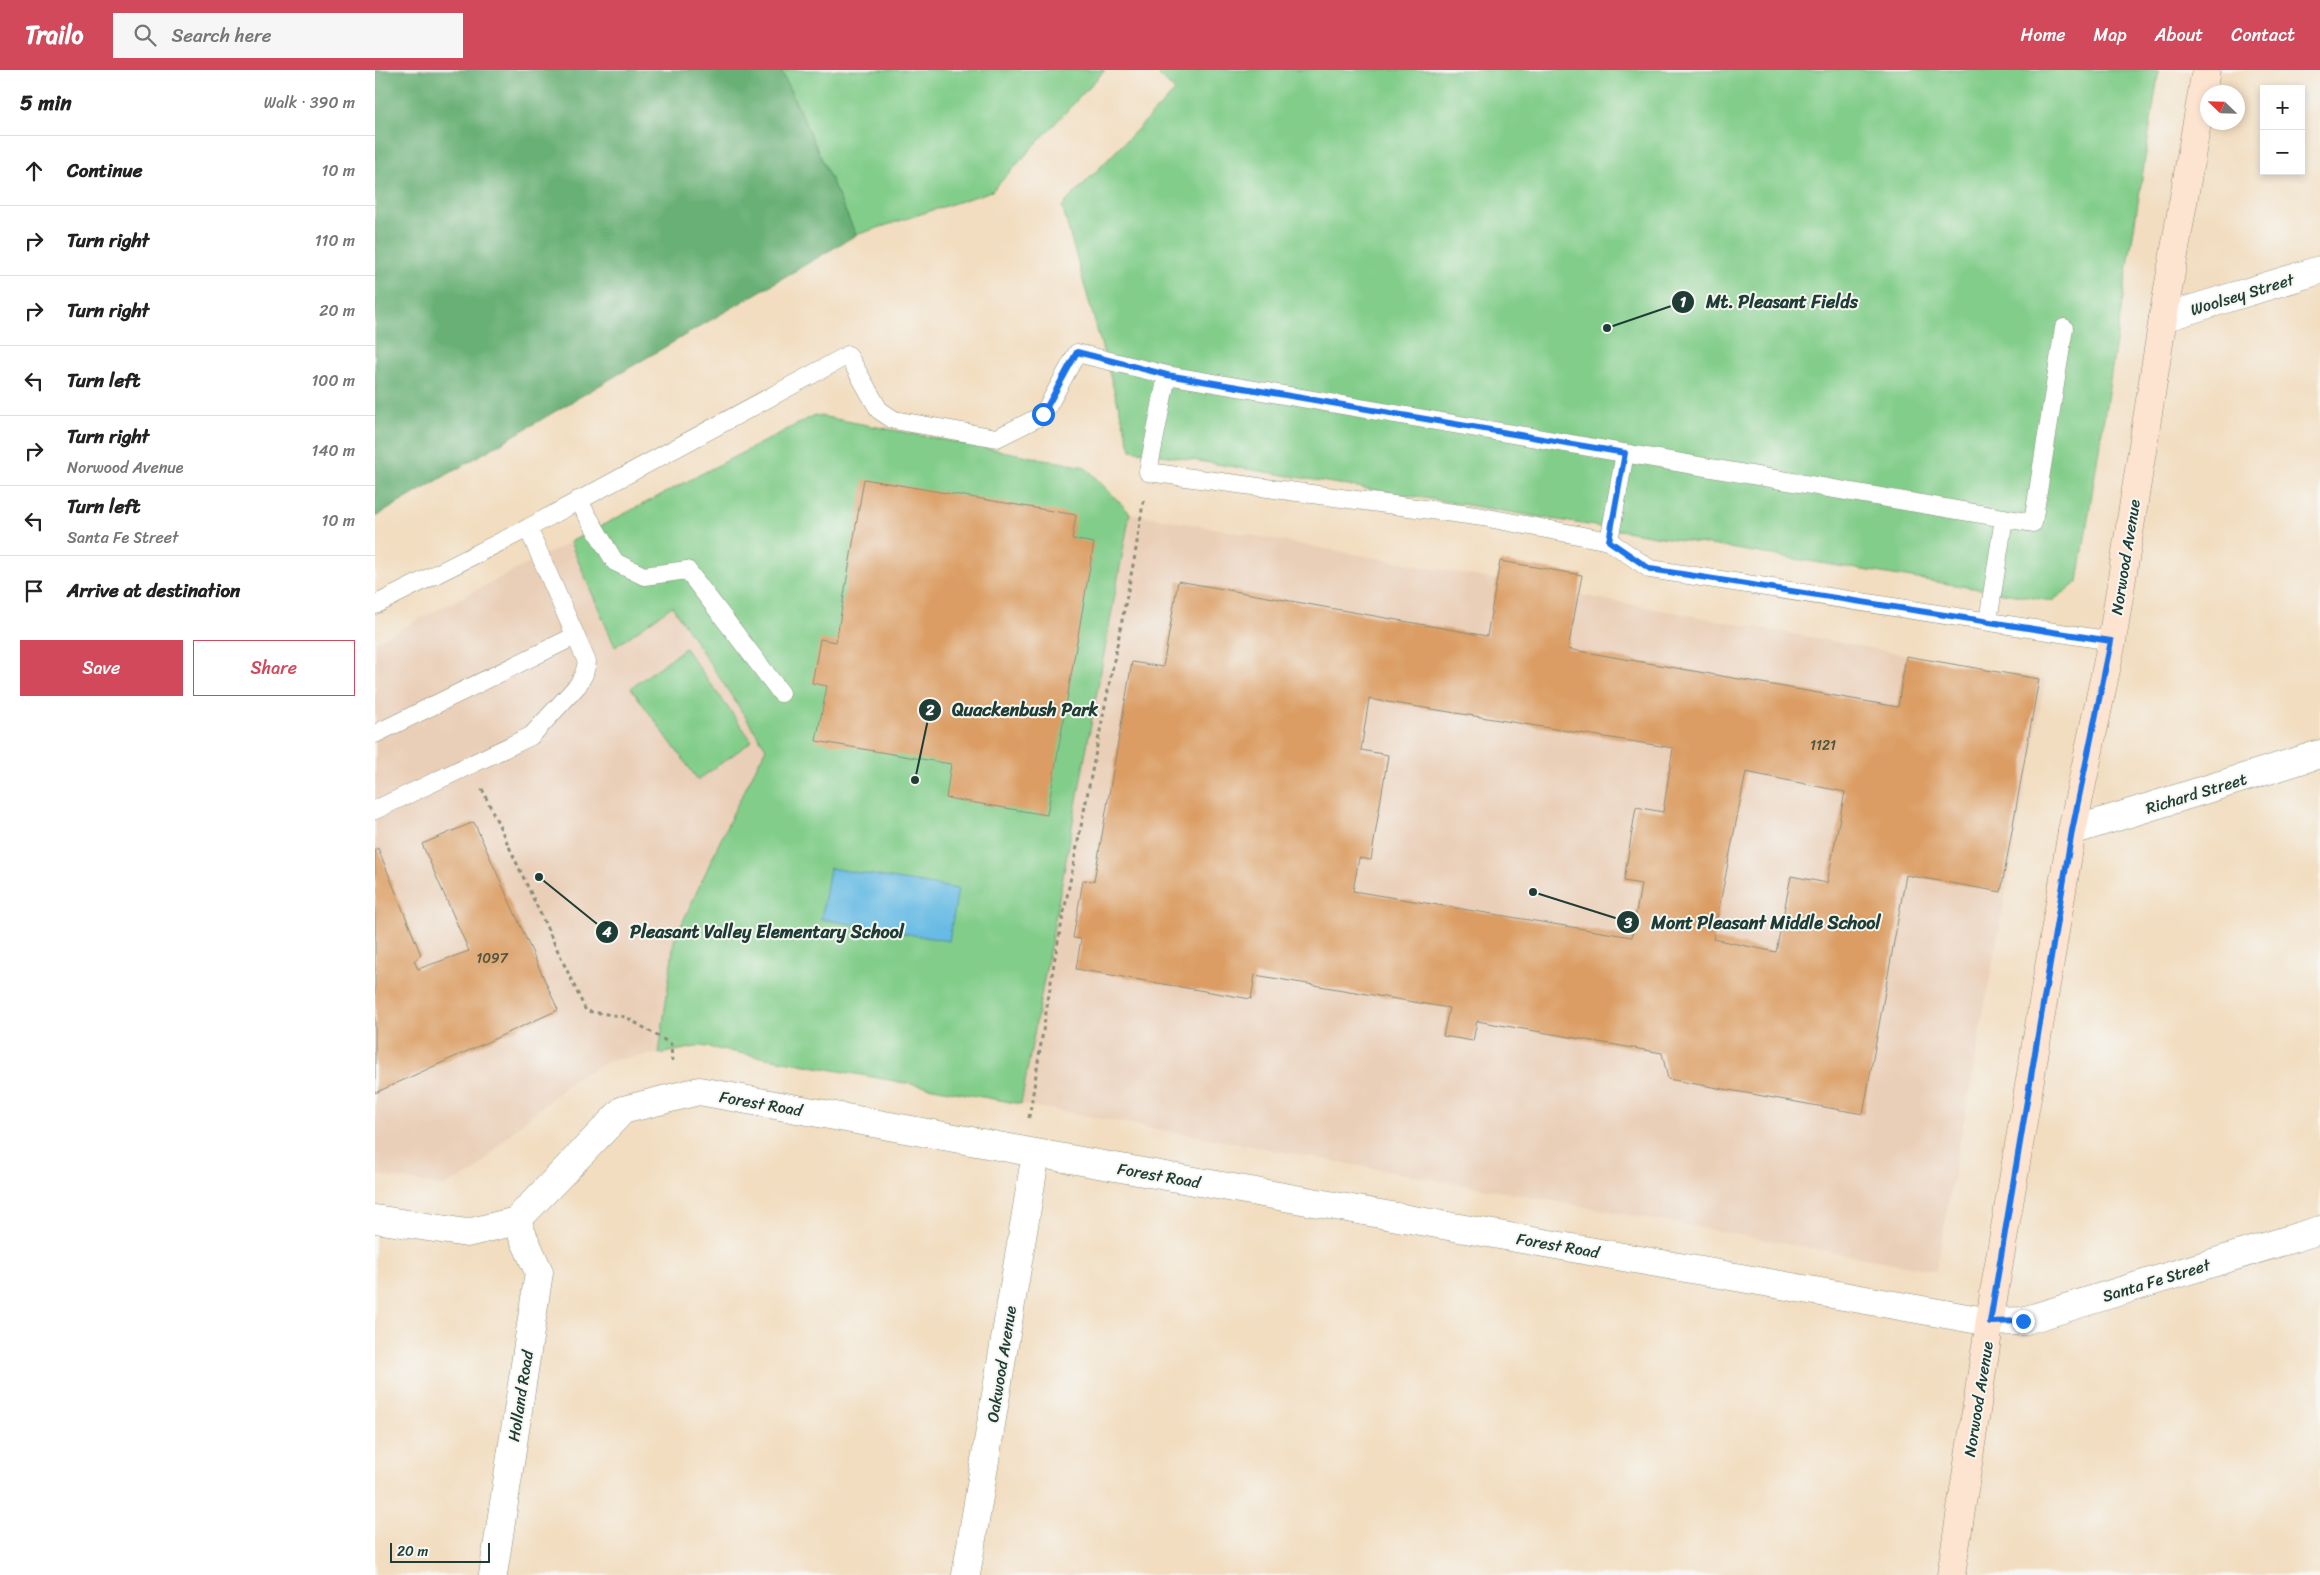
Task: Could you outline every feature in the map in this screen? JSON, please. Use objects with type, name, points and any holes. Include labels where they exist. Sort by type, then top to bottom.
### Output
[{"type":"street","name":"Norwood Avenue","points":[[1951,1575],[1990,1322],[2072,831],[2111,641],[2163,318],[2206,70]]},
{"type":"street","name":"Woolsey Street","points":[[2163,318],[2320,270]]},
{"type":"street","name":"Richard Street","points":[[2072,831],[2320,754]]},
{"type":"street","name":"Forest Road","points":[[516,1221],[623,1110],[699,1091],[1036,1153],[1990,1322]]},
{"type":"street","name":"Oakwood Avenue","points":[[966,1575],[1036,1153]]},
{"type":"street","points":[[375,1219],[467,1233],[516,1221]]},
{"type":"street","name":"Holland Road","points":[[493,1575],[539,1272],[516,1221]]},
{"type":"street","name":"Santa Fe Street","points":[[1990,1322],[2023,1321],[2320,1230]]},
{"type":"lane","points":[[375,605],[528,528],[848,355],[879,410],[894,420],[997,438],[1043,414],[1077,352],[1167,375],[2033,523],[2064,328]]},
{"type":"lane","points":[[1167,375],[1148,472],[1483,517],[1609,541],[1650,569],[2111,641]]},
{"type":"lane","points":[[1609,541],[1625,453]]},
{"type":"lane","points":[[578,500],[615,562],[643,576],[687,570],[781,693]]},
{"type":"lane","points":[[1988,621],[2004,518]]},
{"type":"lane","points":[[375,810],[531,736],[578,685],[584,674],[587,662],[528,528]]},
{"type":"lane","points":[[375,734],[575,636]]},
{"type":"path","points":[[1029,1118],[1055,958],[1135,555],[1148,472]]},
{"type":"path","points":[[471,766],[586,1011],[626,1017],[671,1044],[672,1061]]},
{"type":"shaded area","points":[[1130,513],[2045,680],[1936,1271],[1021,1104]]},
{"type":"shaded area","points":[[570,542],[615,646],[672,606],[766,748],[733,813],[674,941],[659,1054],[611,1060],[574,1079],[510,1134],[474,1172],[444,1186],[375,1175],[375,642]]},
{"type":"green space","points":[[375,70],[781,70],[856,235],[375,517]]},
{"type":"green space","points":[[781,70],[1105,70],[992,191],[856,235]]},
{"type":"green space","points":[[1154,70],[2159,70],[2078,582],[2052,601],[1131,450],[1062,206],[1175,91]]},
{"type":"green space","points":[[815,415],[1085,467],[1130,513],[1021,1104],[701,1046],[659,1054],[674,941],[733,813],[766,748],[672,606],[615,647],[570,542]]},
{"type":"green space","points":[[685,648],[752,741],[698,780],[631,688]]},
{"type":"water","points":[[830,868],[958,889],[949,941],[821,919]]},
{"type":"building","points":[[864,479],[1076,515],[1072,539],[1094,543],[1047,815],[946,798],[951,764],[816,741],[827,686],[812,683],[820,639],[836,642]]},
{"type":"building","points":[[1500,561],[1582,575],[1568,649],[1898,707],[1906,656],[2039,679],[2001,892],[1906,875],[1863,1114],[1668,1079],[1662,1053],[1477,1021],[1473,1041],[1443,1036],[1449,1008],[1255,975],[1251,999],[1076,969],[1081,939],[1073,938],[1083,880],[1094,881],[1132,662],[1163,667],[1178,581],[1487,636]],"holes":[[[1369,699],[1673,748],[1663,812],[1636,807],[1624,881],[1641,884],[1632,937],[1353,891],[1359,858],[1371,860],[1388,755],[1361,750]],[[1746,772],[1845,792],[1827,883],[1791,876],[1776,952],[1713,939]]]},
{"type":"building","points":[[474,822],[558,1010],[375,1093],[375,850],[378,848],[421,955],[414,961],[418,969],[469,951],[422,844]]},
{"type":"place","name":"Mt. Pleasant Fields","points":[[1607,328]]},
{"type":"place","name":"Quackenbush Park","points":[[915,780]]},
{"type":"place","name":"Pleasant Valley Elementary School","points":[[539,877]]},
{"type":"place","name":"Mont Pleasant Middle School","points":[[1533,892]]},
{"type":"route","points":[[1043,414],[1077,352],[1167,375],[1625,453],[1609,541],[1650,569],[2111,641],[2072,831],[1990,1322],[2023,1321]]}]
